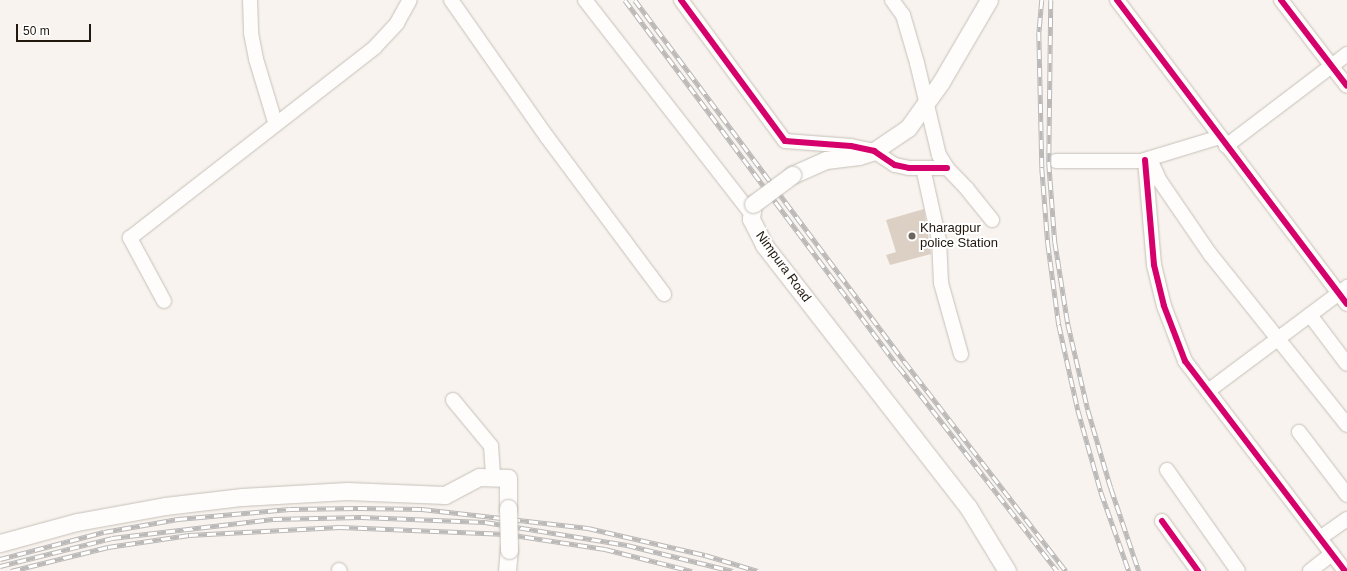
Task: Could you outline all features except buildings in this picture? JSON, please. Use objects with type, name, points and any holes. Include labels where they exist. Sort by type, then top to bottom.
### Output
[{"type":"main road","points":[[751,208],[792,175],[826,160],[859,156],[874,151],[908,128],[926,106],[989,0]]},
{"type":"main road","name":"Nimpura Road","points":[[751,208],[764,245],[968,507],[1007,571]]},
{"type":"main road","points":[[0,543],[77,522],[165,506],[242,497],[347,491],[445,495],[479,477],[493,477],[508,478],[509,550],[507,571]]},
{"type":"street","points":[[250,0],[251,33],[256,59],[275,122]]},
{"type":"street","points":[[164,301],[130,238],[275,122],[309,100],[375,47],[397,23],[410,0]]},
{"type":"street","points":[[451,0],[547,137],[664,294]]},
{"type":"street","points":[[585,0],[751,208]]},
{"type":"street","points":[[681,0],[785,141],[825,143],[874,151],[896,165],[923,168],[947,168]]},
{"type":"street","points":[[892,0],[903,15],[917,63],[936,148],[947,168],[967,189],[992,220]]},
{"type":"street","points":[[1118,0],[1223,141],[1344,295],[1310,315],[1208,391]]},
{"type":"street","points":[[1281,0],[1347,86]]},
{"type":"street","points":[[1056,162],[1147,159],[1223,141],[1347,54]]},
{"type":"street","points":[[1147,159],[1160,181],[1210,254],[1347,425]]},
{"type":"street","points":[[1147,159],[1154,265],[1164,306],[1185,361],[1345,571]]},
{"type":"street","points":[[923,168],[939,240],[941,283],[961,354]]},
{"type":"street","points":[[1310,315],[1347,364]]},
{"type":"street","points":[[453,400],[491,446],[493,477]]},
{"type":"street","points":[[1299,432],[1347,495]]},
{"type":"street","points":[[1167,470],[1238,571]]},
{"type":"street","points":[[1320,538],[1347,519]]},
{"type":"street","points":[[1162,521],[1198,571]]},
{"type":"street","points":[[1310,571],[1332,554]]},
{"type":"railway","points":[[625,0],[899,367],[1057,571]]},
{"type":"railway","points":[[635,0],[905,362],[1066,571]]},
{"type":"railway","points":[[1042,0],[1039,32],[1042,168],[1048,244],[1059,325],[1078,410],[1101,492],[1129,571]]},
{"type":"railway","points":[[1051,0],[1049,163],[1055,242],[1068,324],[1088,410],[1111,488],[1139,571]]},
{"type":"railway","points":[[0,559],[104,532],[178,519],[290,509],[422,509],[588,528],[705,555],[758,571]]},
{"type":"railway","points":[[0,566],[112,538],[273,519],[361,517],[485,522],[627,545],[733,571]]},
{"type":"railway","points":[[11,571],[108,547],[189,535],[340,527],[507,534],[605,549],[692,571]]},
{"type":"cycle path","points":[[681,0],[785,141],[851,146],[874,151],[895,165],[909,168],[947,168]]},
{"type":"cycle path","points":[[1117,0],[1347,304]]},
{"type":"cycle path","points":[[1281,0],[1347,86]]},
{"type":"cycle path","points":[[1145,160],[1154,265],[1164,306],[1185,361],[1345,571]]},
{"type":"cycle path","points":[[1162,521],[1198,571]]},
{"type":"place","name":"Kharagpur police Station","points":[[912,236]]}]
